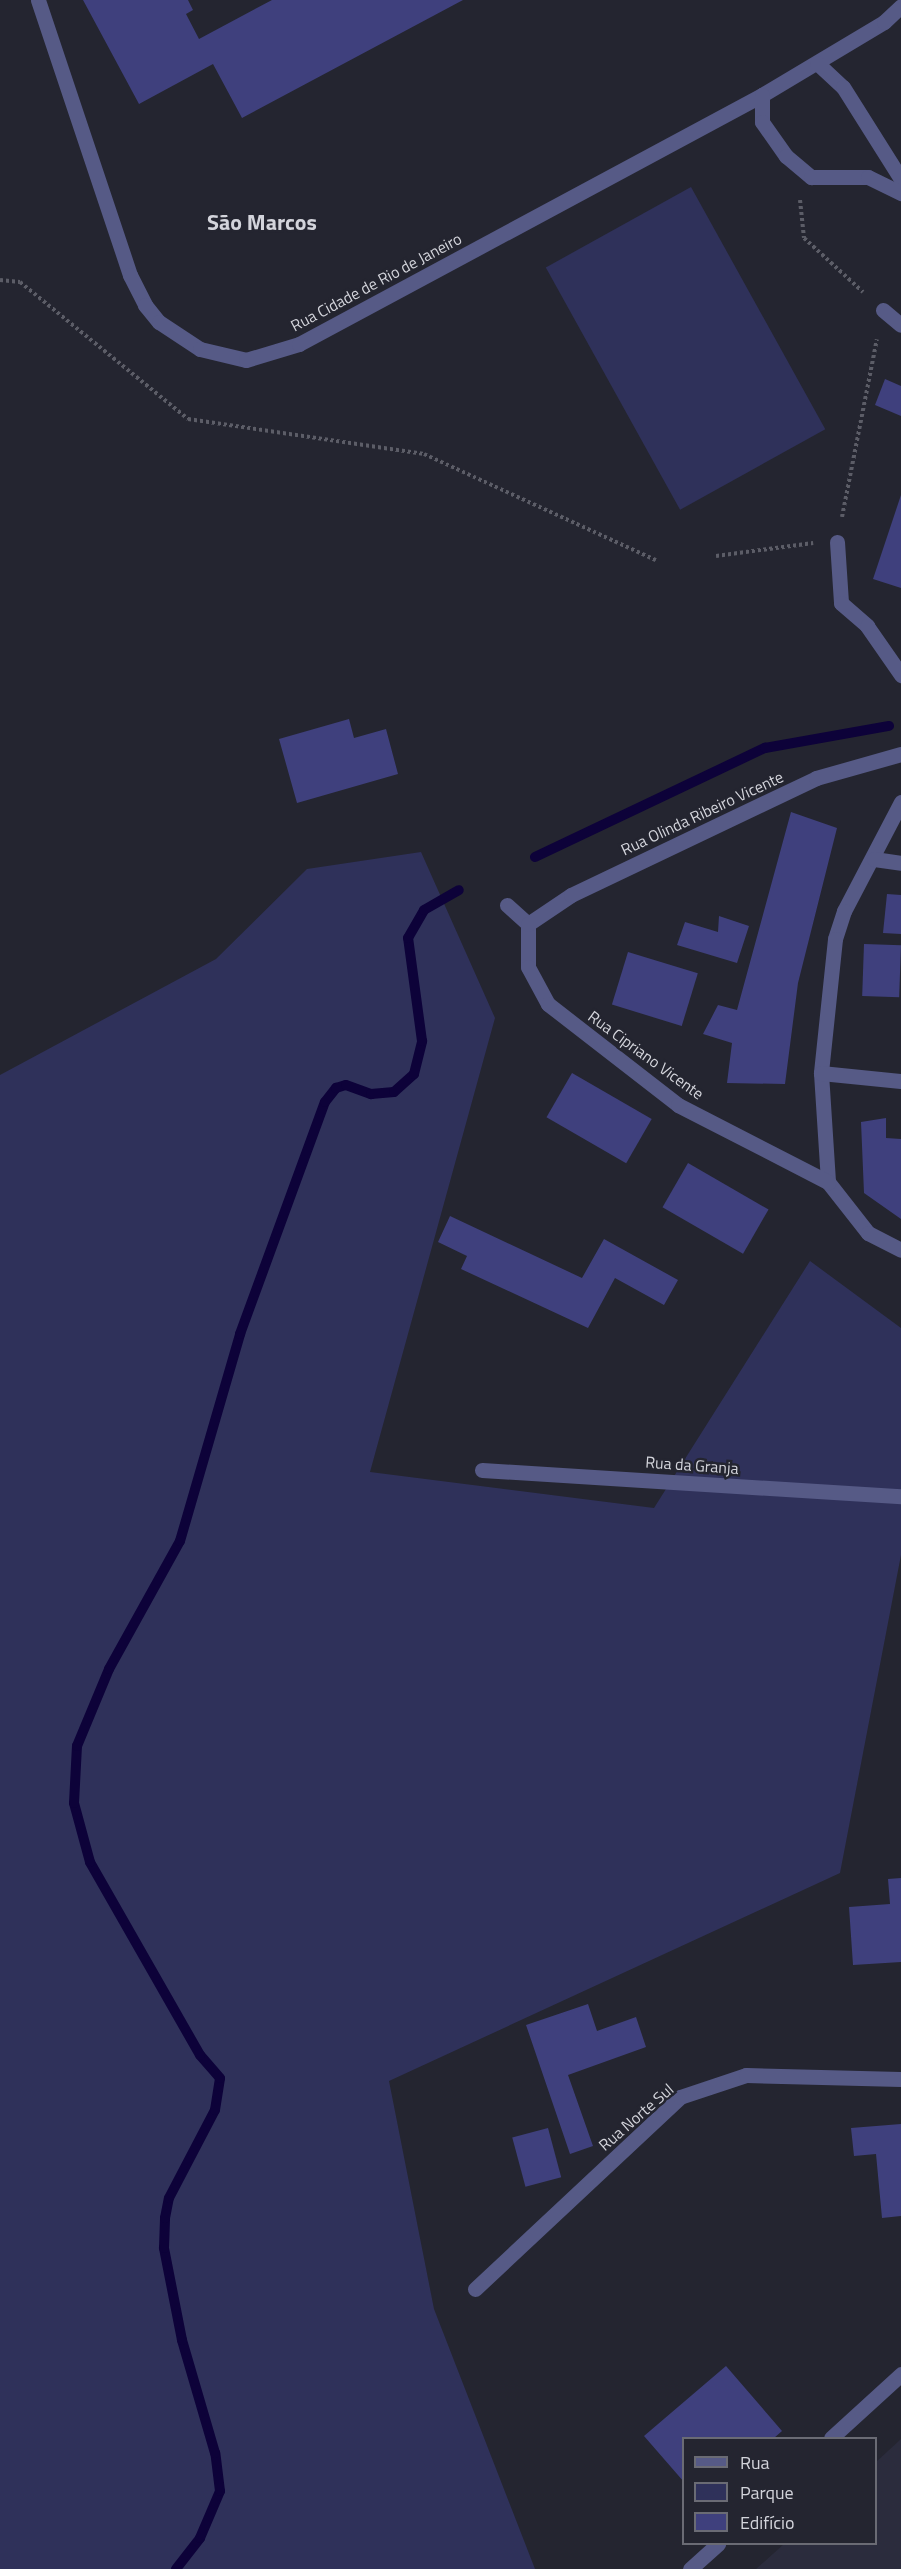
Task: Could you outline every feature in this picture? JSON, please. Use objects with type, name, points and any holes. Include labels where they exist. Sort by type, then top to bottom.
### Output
[{"type":"street","name":"Rua Cidade de Rio de Janeiro","points":[[38,0],[130,275],[159,322],[222,358],[246,360],[299,344],[762,95],[817,63],[901,6]]},
{"type":"street","points":[[817,63],[843,87],[901,179]]},
{"type":"street","points":[[762,95],[762,122],[795,164],[811,177],[868,177],[901,193]]},
{"type":"street","points":[[883,310],[901,325]]},
{"type":"street","points":[[837,542],[841,603],[867,626],[901,675]]},
{"type":"street","name":"Rua Olinda Ribeiro Vicente","points":[[528,924],[571,895],[816,778],[901,754]]},
{"type":"street","points":[[901,802],[874,859],[844,911],[835,939],[821,1073],[828,1182],[868,1233],[901,1250]]},
{"type":"street","points":[[874,859],[901,863]]},
{"type":"street","points":[[507,905],[528,924]]},
{"type":"street","name":"Rua Cipriano Vicente","points":[[528,924],[528,966],[548,1004],[678,1105],[828,1182]]},
{"type":"street","points":[[821,1073],[901,1081]]},
{"type":"street","name":"Rua da Granja","points":[[482,1470],[901,1496]]},
{"type":"street","name":"Rua Norte Sul","points":[[475,2289],[680,2097],[746,2075],[901,2079]]},
{"type":"street","points":[[833,2437],[901,2374]]},
{"type":"street","points":[[690,2569],[717,2545]]},
{"type":"path","points":[[716,556],[837,542],[883,310],[804,238],[795,164]]},
{"type":"path","points":[[0,280],[20,282],[188,419],[424,453],[656,560]]},
{"type":"shaded area","points":[[901,2439],[901,2569],[756,2569],[783,2545],[877,2545],[877,2461]]},
{"type":"green space","points":[[691,187],[825,429],[680,510],[546,267]]},
{"type":"green space","points":[[421,852],[495,1018],[370,1472],[654,1508],[810,1261],[901,1328],[901,1555],[840,1873],[389,2081],[434,2309],[535,2569],[0,2569],[0,1075],[216,959],[307,869]]},
{"type":"building","points":[[83,0],[188,0],[193,10],[186,14],[199,39],[272,0],[463,0],[242,118],[213,64],[139,104]]},
{"type":"building","points":[[885,379],[901,386],[901,416],[875,405]]},
{"type":"building","points":[[901,495],[901,588],[873,579]]},
{"type":"building","points":[[349,719],[354,738],[386,729],[398,774],[297,803],[279,739]]},
{"type":"building","points":[[791,812],[837,828],[798,983],[785,1084],[727,1083],[732,1043],[703,1034],[718,1005],[737,1010]]},
{"type":"building","points":[[887,894],[901,895],[901,934],[883,933]]},
{"type":"building","points":[[719,916],[749,926],[737,963],[677,945],[685,922],[718,932]]},
{"type":"building","points":[[864,944],[901,945],[899,997],[862,996]]},
{"type":"building","points":[[628,952],[698,973],[682,1026],[612,1005]]},
{"type":"building","points":[[572,1073],[652,1119],[626,1163],[546,1117]]},
{"type":"building","points":[[886,1118],[886,1138],[901,1139],[901,1219],[864,1193],[861,1122]]},
{"type":"building","points":[[688,1163],[769,1210],[743,1254],[662,1207]]},
{"type":"building","points":[[450,1216],[582,1278],[604,1239],[678,1280],[664,1305],[615,1278],[588,1328],[461,1269],[467,1256],[438,1242]]},
{"type":"building","points":[[901,1878],[901,1962],[853,1965],[849,1907],[890,1904],[888,1879]]},
{"type":"building","points":[[588,2004],[597,2031],[636,2017],[646,2047],[568,2075],[593,2146],[570,2154],[526,2025]]},
{"type":"building","points":[[901,2124],[901,2216],[882,2218],[876,2154],[854,2156],[851,2128]]},
{"type":"building","points":[[548,2128],[561,2177],[525,2187],[512,2138]]},
{"type":"building","points":[[726,2366],[782,2431],[775,2437],[682,2437],[682,2480],[644,2436]]},
{"type":"waterway","points":[[535,857],[765,748],[889,726]]},
{"type":"waterway","points":[[176,2569],[200,2538],[220,2491],[215,2453],[182,2340],[164,2248],[165,2218],[169,2198],[215,2110],[220,2078],[200,2055],[90,1862],[74,1803],[77,1746],[109,1669],[180,1541],[240,1334],[325,1102],[336,1088],[346,1085],[371,1094],[394,1092],[414,1074],[422,1041],[408,938],[424,910],[459,890]]},
{"type":"district","name":"São Marcos","points":[[262,223]]}]
